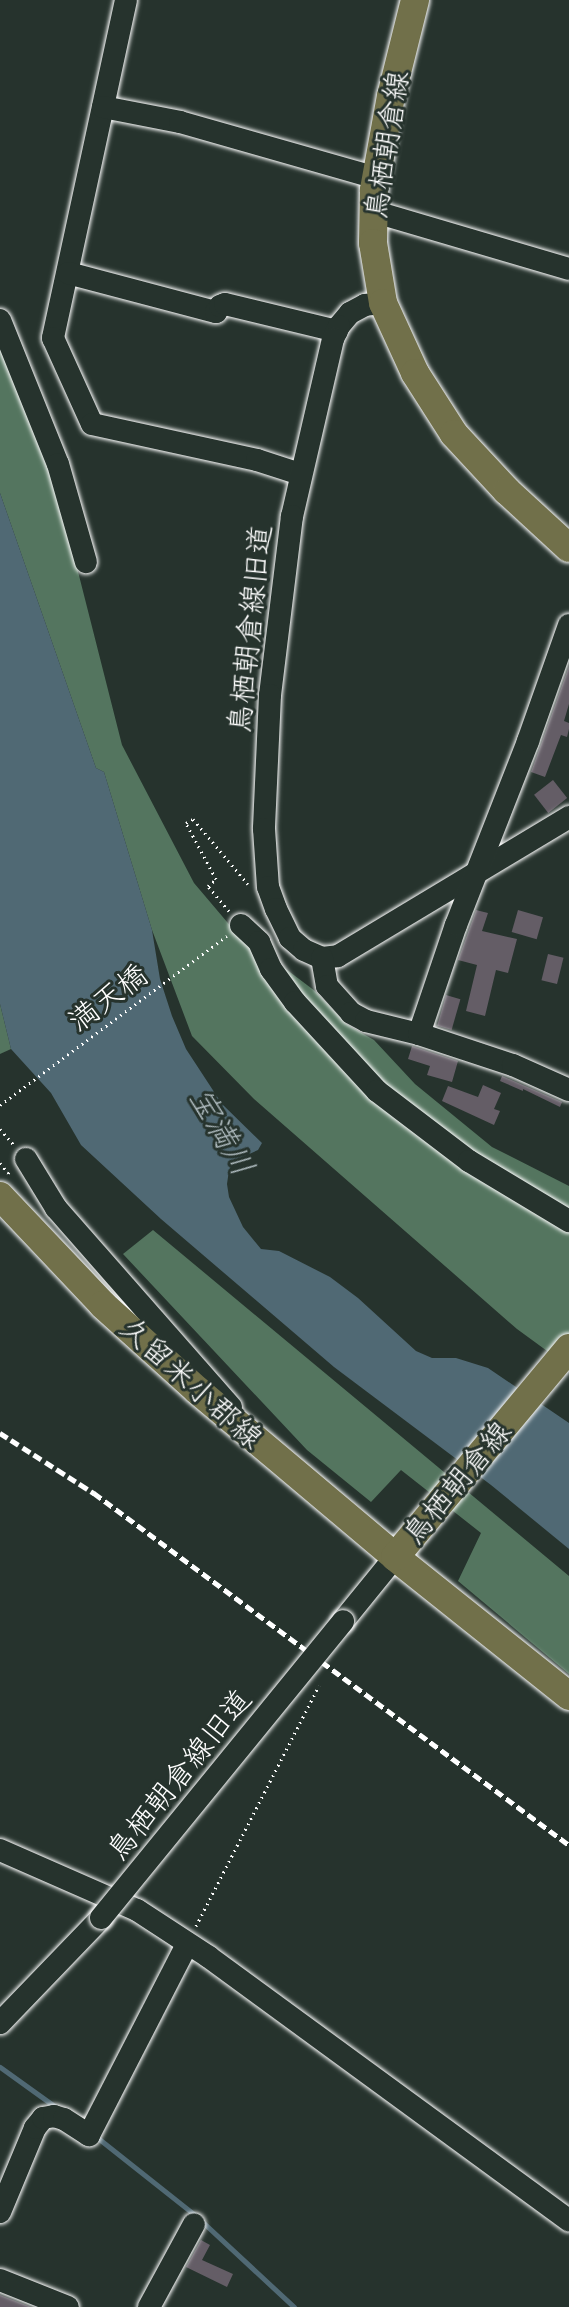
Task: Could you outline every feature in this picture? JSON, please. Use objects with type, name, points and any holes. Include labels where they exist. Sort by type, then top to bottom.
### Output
[{"type":"main road","name":"鳥栖朝倉線","points":[[415,0],[391,96],[372,211],[374,255],[383,303],[415,373],[454,434],[507,491],[569,548]]},
{"type":"main road","name":"久留米小郡線","points":[[7,1184],[103,1305],[276,1459],[395,1557]]},
{"type":"main road","name":"鳥栖朝倉線","points":[[569,1348],[395,1557],[569,1696]]},
{"type":"street","points":[[126,0],[53,338],[92,424],[257,460],[300,474]]},
{"type":"street","points":[[103,107],[190,125],[376,178]]},
{"type":"street","points":[[372,211],[569,269]]},
{"type":"street","points":[[68,273],[216,312],[220,306],[225,304],[337,331]]},
{"type":"street","name":"鳥栖朝倉線旧道","points":[[330,957],[304,950],[290,938],[268,887],[264,830],[270,695],[292,516],[300,474],[337,331],[350,313],[364,305],[383,303]]},
{"type":"street","points":[[0,320],[58,464],[86,562]]},
{"type":"street","points":[[419,1034],[473,877],[524,752],[569,625]]},
{"type":"street","points":[[569,817],[473,877],[330,957],[327,986],[351,1013],[366,1022],[419,1034],[513,1065],[569,1090]]},
{"type":"street","points":[[241,926],[259,942],[271,969],[296,1002],[377,1091],[468,1161],[569,1221]]},
{"type":"street","points":[[7,1184],[56,1208],[120,1278],[276,1459]]},
{"type":"street","name":"鳥栖朝倉線旧道","points":[[0,2024],[100,1918],[395,1557]]},
{"type":"street","points":[[0,1850],[137,1910],[569,2220]]},
{"type":"street","points":[[0,2212],[35,2128],[43,2118],[54,2116],[64,2119],[88,2135],[187,1944]]},
{"type":"street","points":[[149,2307],[194,2224]]},
{"type":"street","points":[[0,2280],[68,2307]]},
{"type":"path","points":[[241,926],[208,886],[216,879],[186,823],[193,819],[250,887]]},
{"type":"path","name":"満天橋","points":[[0,1105],[241,926]]},
{"type":"path","points":[[0,1163],[7,1184]]},
{"type":"path","points":[[187,1944],[319,1686]]},
{"type":"green space","points":[[0,347],[52,469],[122,745],[194,883],[233,929],[315,991],[346,1024],[374,1040],[415,1084],[492,1147],[569,1186],[569,1367],[517,1329],[254,1099],[192,1036],[152,930],[104,772],[96,768],[0,493]]},
{"type":"green space","points":[[0,1004],[11,1049],[0,1054]]},
{"type":"green space","points":[[153,1230],[569,1576],[569,1674],[458,1581],[481,1533],[401,1470],[371,1502],[307,1450],[123,1254]]},
{"type":"water","name":"宝満川","points":[[0,493],[96,768],[104,772],[152,930],[160,979],[172,1016],[186,1049],[222,1104],[262,1143],[258,1150],[234,1161],[229,1170],[227,1184],[229,1197],[243,1227],[261,1249],[279,1251],[330,1277],[358,1298],[416,1351],[432,1358],[456,1358],[488,1368],[569,1423],[569,1549],[491,1485],[334,1367],[161,1219],[81,1145],[51,1093],[11,1049],[0,1004]]},
{"type":"building","points":[[569,666],[569,704],[564,721],[569,723],[569,729],[567,737],[561,735],[545,777],[531,772]]},
{"type":"building","points":[[553,780],[567,798],[548,813],[534,795]]},
{"type":"building","points":[[476,910],[488,913],[482,931],[517,939],[508,973],[496,970],[485,1016],[466,1011],[477,965],[458,960]]},
{"type":"building","points":[[518,910],[543,917],[537,939],[512,932]]},
{"type":"building","points":[[548,954],[564,958],[557,984],[541,980]]},
{"type":"building","points":[[446,995],[460,999],[452,1030],[437,1026]]},
{"type":"building","points":[[412,1046],[458,1061],[452,1082],[427,1075],[430,1066],[408,1059]]},
{"type":"building","points":[[502,1076],[562,1102],[560,1107],[523,1089],[523,1091],[500,1081]]},
{"type":"building","points":[[483,1085],[501,1093],[494,1109],[500,1111],[494,1125],[442,1101],[448,1086],[478,1097]]},
{"type":"building","points":[[201,2240],[210,2245],[202,2260],[233,2274],[227,2287],[186,2267]]},
{"type":"building","points":[[0,2295],[31,2307],[0,2307]]},
{"type":"waterway","points":[[0,2067],[57,2108]]},
{"type":"waterway","points":[[94,2135],[195,2215],[294,2307]]},
{"type":"railway","points":[[0,1433],[94,1493],[569,1845]]}]
